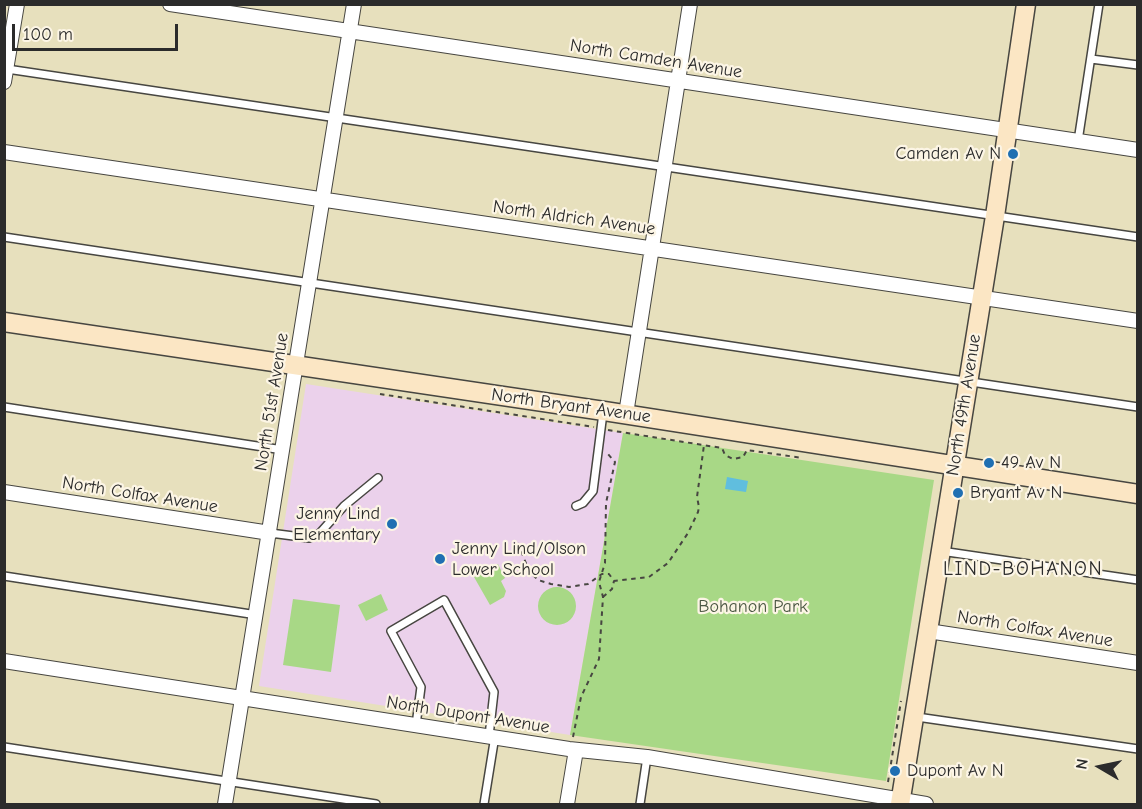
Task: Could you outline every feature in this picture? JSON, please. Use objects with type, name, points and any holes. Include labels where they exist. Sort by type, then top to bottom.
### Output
[{"type":"street","points":[[5,73],[17,4]]},
{"type":"street","name":"North Camden Avenue","points":[[170,4],[1137,150]]},
{"type":"street","name":"North 51st Avenue","points":[[225,804],[354,4]]},
{"type":"street","points":[[626,414],[690,4]]},
{"type":"street","name":"North 49th Avenue","points":[[900,803],[1008,130],[1026,4]]},
{"type":"street","name":"North Aldrich Avenue","points":[[4,152],[1137,321]]},
{"type":"street","name":"North Bryant Avenue","points":[[4,322],[295,366],[602,420],[626,414],[1137,494]]},
{"type":"street","name":"North Colfax Avenue","points":[[4,492],[270,533]]},
{"type":"street","name":"North Colfax Avenue","points":[[928,631],[1137,663]]},
{"type":"street","name":"North Dupont Avenue","points":[[4,661],[416,725],[492,736],[574,744],[900,803],[926,804]]},
{"type":"street","points":[[567,804],[574,744]]},
{"type":"lane","points":[[1078,141],[1099,4]]},
{"type":"lane","points":[[1091,58],[1137,65]]},
{"type":"lane","points":[[5,73],[336,119],[1137,237]]},
{"type":"lane","points":[[4,237],[1137,407]]},
{"type":"lane","points":[[4,407],[283,450]]},
{"type":"lane","points":[[576,506],[583,503],[593,491],[602,420]]},
{"type":"lane","points":[[270,533],[309,537],[319,534],[344,506],[378,478]]},
{"type":"lane","points":[[941,550],[1137,580]]},
{"type":"lane","points":[[4,576],[257,615]]},
{"type":"lane","points":[[416,725],[421,687],[390,630],[444,600],[494,692],[492,736],[484,804]]},
{"type":"lane","points":[[914,717],[1137,749]]},
{"type":"lane","points":[[4,747],[376,804]]},
{"type":"lane","points":[[640,804],[647,757]]},
{"type":"path","points":[[378,393],[602,420],[722,448],[725,455],[733,459],[743,457],[747,450],[805,458]]},
{"type":"path","points":[[614,581],[649,577],[668,563],[687,533],[699,507],[697,497],[704,445]]},
{"type":"path","points":[[574,744],[581,697],[599,659],[603,597],[599,582],[605,563],[606,503],[615,462],[606,452]]},
{"type":"path","points":[[518,543],[529,571],[538,580],[570,587],[588,584],[602,574],[609,574],[614,581],[612,589],[603,597]]},
{"type":"shaded area","name":"Jenny Lind/Olson Lower School","points":[[306,384],[623,433],[570,735],[259,686]]},
{"type":"green space","name":"Bohanon Park","points":[[623,433],[934,480],[886,781],[570,735]]},
{"type":"green space","points":[[498,564],[505,578],[501,581],[506,591],[504,597],[490,605],[474,577]]},
{"type":"green space","points":[[557,587],[571,592],[576,606],[571,620],[557,625],[543,620],[538,606],[543,592]]},
{"type":"green space","points":[[381,594],[388,610],[366,621],[358,605]]},
{"type":"green space","points":[[293,599],[340,605],[331,672],[283,665]]},
{"type":"water","points":[[727,477],[748,481],[746,492],[725,489]]},
{"type":"place","name":"Camden Av N","points":[[1013,154]]},
{"type":"place","name":"49 Av N","points":[[989,463]]},
{"type":"place","name":"Bryant Av N","points":[[958,493]]},
{"type":"place","name":"Jenny Lind Elementary","points":[[392,524]]},
{"type":"place","name":"Jenny Lind/Olson Lower School","points":[[440,559]]},
{"type":"place","name":"Dupont Av N","points":[[895,771]]},
{"type":"district","name":"LIND-BOHANON","points":[[1023,569]]}]
